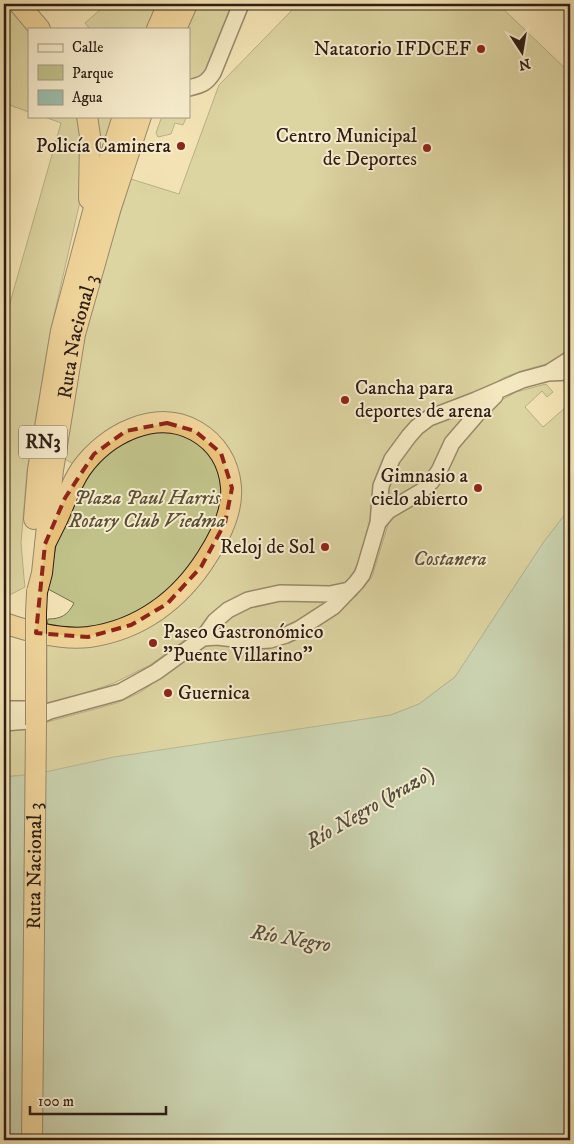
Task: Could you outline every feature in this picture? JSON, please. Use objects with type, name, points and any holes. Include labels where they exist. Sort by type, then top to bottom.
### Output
[{"type":"highway","points":[[18,4],[39,28]]},
{"type":"highway","points":[[157,28],[168,4]]},
{"type":"highway","points":[[176,28],[187,4]]},
{"type":"highway","points":[[85,240],[90,167],[90,136],[87,118]]},
{"type":"highway","name":"Ruta Nacional 3","points":[[37,592],[32,573],[32,543],[38,470],[61,331],[85,240],[122,118]]},
{"type":"highway","name":"Ruta Nacional 3","points":[[32,1140],[37,592],[42,573],[52,470],[76,334],[111,207],[140,118]]},
{"type":"highway","points":[[4,624],[42,634],[88,637],[111,633],[148,618],[167,604],[201,568],[216,544],[225,522],[232,488],[230,474],[221,453],[207,438],[180,424],[155,423],[126,431],[94,454],[81,470],[65,498],[45,544]]},
{"type":"main road","points":[[190,88],[208,81],[213,74],[241,4]]},
{"type":"main road","points":[[548,373],[570,359]]},
{"type":"main road","points":[[203,638],[217,637],[252,641],[270,640],[299,629],[334,607],[356,583],[365,567],[378,523],[381,486],[392,459],[417,426],[429,418],[522,380],[548,373],[570,372]]},
{"type":"main road","points":[[378,523],[388,511],[422,491],[431,482],[439,471],[452,443],[501,389]]},
{"type":"main road","points":[[4,723],[28,721],[43,714],[120,692],[156,672],[203,638],[215,621],[228,610],[248,600],[280,593],[330,594],[350,590]]},
{"type":"main road","points":[[4,709],[31,709],[43,714]]},
{"type":"highlighted area","points":[[167,423],[195,431],[221,453],[232,488],[225,523],[201,567],[167,604],[131,625],[88,637],[36,633],[45,544],[65,498],[94,454],[126,431]]},
{"type":"green space","points":[[4,4],[9,4],[30,28],[28,28],[28,112],[4,103]]},
{"type":"green space","points":[[104,4],[160,4],[148,28],[89,28],[85,23]]},
{"type":"green space","points":[[195,4],[235,4],[205,76],[190,80],[190,28],[184,28]]},
{"type":"green space","points":[[298,4],[498,4],[570,73],[570,354],[553,362],[503,378],[493,385],[437,409],[377,488],[357,566],[344,583],[335,588],[218,613],[150,665],[114,683],[83,694],[47,703],[47,644],[166,611],[237,485],[177,418],[75,465],[63,458],[84,339],[102,272],[131,179],[179,194],[219,85]]},
{"type":"green space","points":[[47,118],[80,118],[81,197],[50,333],[27,471],[21,543],[25,587],[4,598],[4,317],[6,317],[61,123]]},
{"type":"green space","points":[[94,118],[113,118],[108,133],[104,137],[99,137]]},
{"type":"green space","points":[[161,118],[186,118],[183,125],[175,123],[171,134],[158,137],[156,133]]},
{"type":"green space","name":"Costanera","points":[[546,384],[553,392],[547,397],[542,391],[525,407],[543,427],[566,407],[570,411],[570,508],[543,543],[455,677],[419,704],[391,715],[36,774],[4,777],[4,727],[36,725],[117,703],[139,693],[209,644],[251,645],[337,610],[356,596],[372,577],[390,518],[454,447],[500,401],[516,392]]},
{"type":"green space","points":[[473,408],[428,480],[387,504],[385,495],[397,461],[428,424]]},
{"type":"green space","name":"Plaza Paul Harris Rotary Club Viedma","points":[[161,427],[204,443],[225,479],[219,527],[177,586],[122,621],[89,629],[47,626],[48,619],[64,616],[74,603],[48,589],[56,545],[63,520],[86,472],[108,448]]},
{"type":"green space","points":[[330,600],[297,625],[265,636],[226,632],[222,627],[222,621],[257,601]]},
{"type":"water","points":[[570,508],[570,1140],[4,1140],[4,777],[36,774],[114,757],[391,715],[419,704],[455,677],[543,543]]},
{"type":"place","name":"Natatorio IFDCEF","points":[[481,49]]},
{"type":"place","name":"Policía Caminera","points":[[181,146]]},
{"type":"place","name":"Centro Municipal de Deportes","points":[[427,148]]},
{"type":"place","name":"Cancha para deportes de arena","points":[[345,400]]},
{"type":"place","name":"Gimnasio a cielo abierto","points":[[478,488]]},
{"type":"place","name":"Reloj de Sol","points":[[325,547]]},
{"type":"place","name":"Paseo Gastronómico \"Puente Villarino\"","points":[[153,643]]},
{"type":"place","name":"Guernica","points":[[168,693]]},
{"type":"water label","name":"Río Negro (brazo)","points":[[370,808]]},
{"type":"water label","name":"Río Negro","points":[[291,939]]}]
